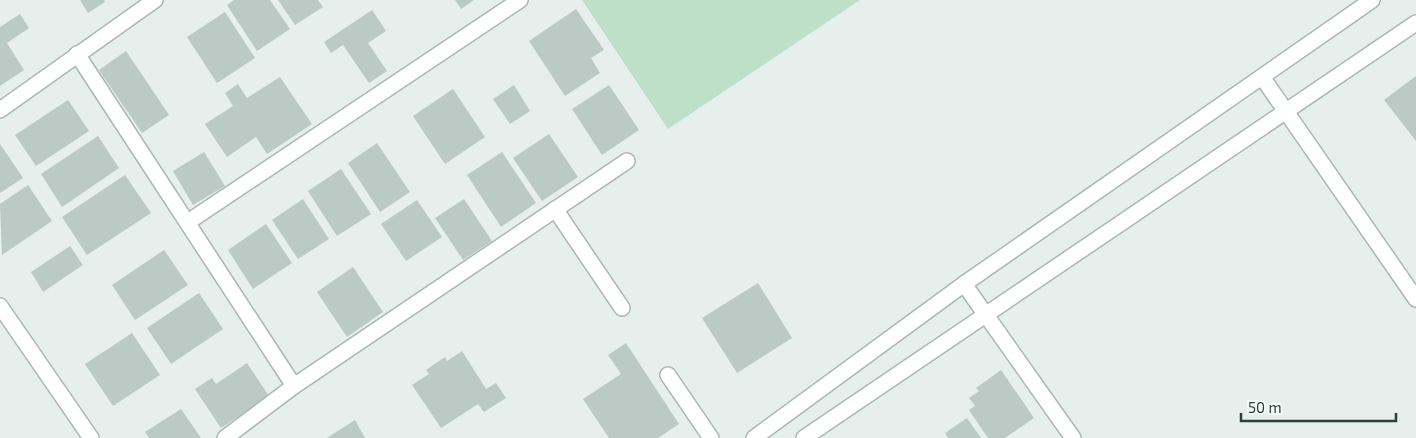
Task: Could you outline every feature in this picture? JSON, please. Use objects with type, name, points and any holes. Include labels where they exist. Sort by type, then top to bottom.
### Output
[{"type":"street","points":[[0,110],[155,0]]},
{"type":"street","points":[[188,222],[520,0]]},
{"type":"street","points":[[754,438],[964,284],[1372,0]]},
{"type":"street","points":[[804,438],[986,312],[1416,23]]},
{"type":"street","points":[[77,54],[294,386]]},
{"type":"street","points":[[1262,77],[1416,299]]},
{"type":"street","points":[[225,438],[294,386],[628,161]]},
{"type":"street","points":[[555,209],[622,308]]},
{"type":"street","points":[[964,284],[986,312],[1072,438]]},
{"type":"street","points":[[0,306],[91,438]]},
{"type":"street","points":[[668,375],[710,438]]},
{"type":"green space","points":[[582,0],[860,0],[668,129]]},
{"type":"building","points":[[80,0],[104,0],[105,2],[88,13]]},
{"type":"building","points":[[234,0],[270,0],[290,29],[257,51],[227,5]]},
{"type":"building","points":[[278,0],[318,0],[323,7],[295,25]]},
{"type":"building","points":[[455,0],[474,0],[461,9]]},
{"type":"building","points":[[576,9],[604,50],[591,58],[600,73],[565,96],[529,41]]},
{"type":"building","points":[[372,10],[386,31],[368,43],[387,71],[369,83],[343,45],[331,53],[324,42]]},
{"type":"building","points":[[225,12],[255,58],[217,83],[187,37]]},
{"type":"building","points":[[20,14],[29,28],[7,43],[24,70],[0,86],[0,27]]},
{"type":"building","points":[[126,51],[169,115],[142,133],[99,70]]},
{"type":"building","points":[[1416,76],[1416,141],[1384,100]]},
{"type":"building","points":[[280,77],[312,124],[267,154],[256,137],[227,157],[205,124],[233,106],[225,93],[238,84],[247,98]]},
{"type":"building","points":[[514,85],[530,111],[510,124],[493,99]]},
{"type":"building","points":[[609,85],[639,130],[602,155],[572,109]]},
{"type":"building","points":[[453,89],[485,137],[445,164],[413,116]]},
{"type":"building","points":[[68,100],[89,131],[36,166],[15,135]]},
{"type":"building","points":[[549,134],[578,177],[542,201],[513,158]]},
{"type":"building","points":[[98,136],[119,168],[62,207],[41,174]]},
{"type":"building","points":[[377,143],[410,192],[380,212],[348,163]]},
{"type":"building","points":[[0,144],[23,178],[0,193]]},
{"type":"building","points":[[204,152],[225,186],[193,205],[173,171]]},
{"type":"building","points":[[502,152],[536,203],[501,227],[467,175]]},
{"type":"building","points":[[341,169],[371,214],[337,236],[308,191]]},
{"type":"building","points":[[125,175],[151,213],[87,255],[62,217]]},
{"type":"building","points":[[28,185],[52,221],[2,255],[0,204]]},
{"type":"building","points":[[303,199],[329,239],[298,259],[272,220]]},
{"type":"building","points":[[464,199],[492,241],[463,260],[435,218]]},
{"type":"building","points":[[417,200],[442,237],[406,261],[381,224]]},
{"type":"building","points":[[266,224],[292,263],[253,289],[228,250]]},
{"type":"building","points":[[70,246],[83,265],[43,292],[31,272]]},
{"type":"building","points":[[164,250],[188,285],[135,320],[112,285]]},
{"type":"building","points":[[353,267],[383,312],[347,337],[317,292]]},
{"type":"building","points":[[758,283],[792,338],[737,373],[702,318]]},
{"type":"building","points":[[199,293],[223,329],[171,364],[147,328]]},
{"type":"building","points":[[132,333],[160,375],[113,406],[85,364]]},
{"type":"building","points":[[626,343],[679,424],[658,438],[609,438],[583,399],[621,374],[608,355]]},
{"type":"building","points":[[462,351],[486,389],[496,383],[506,398],[484,412],[478,404],[441,428],[412,385],[429,374],[426,370],[445,357],[447,361]]},
{"type":"building","points":[[247,363],[269,396],[221,428],[195,389],[212,378],[216,384]]},
{"type":"building","points":[[1001,370],[1034,418],[1005,438],[988,438],[969,410],[975,406],[969,398],[979,391],[976,388]]},
{"type":"building","points":[[181,409],[201,438],[149,438],[145,432]]},
{"type":"building","points":[[967,418],[981,438],[948,438],[945,433]]},
{"type":"building","points":[[355,420],[365,438],[327,438]]}]
